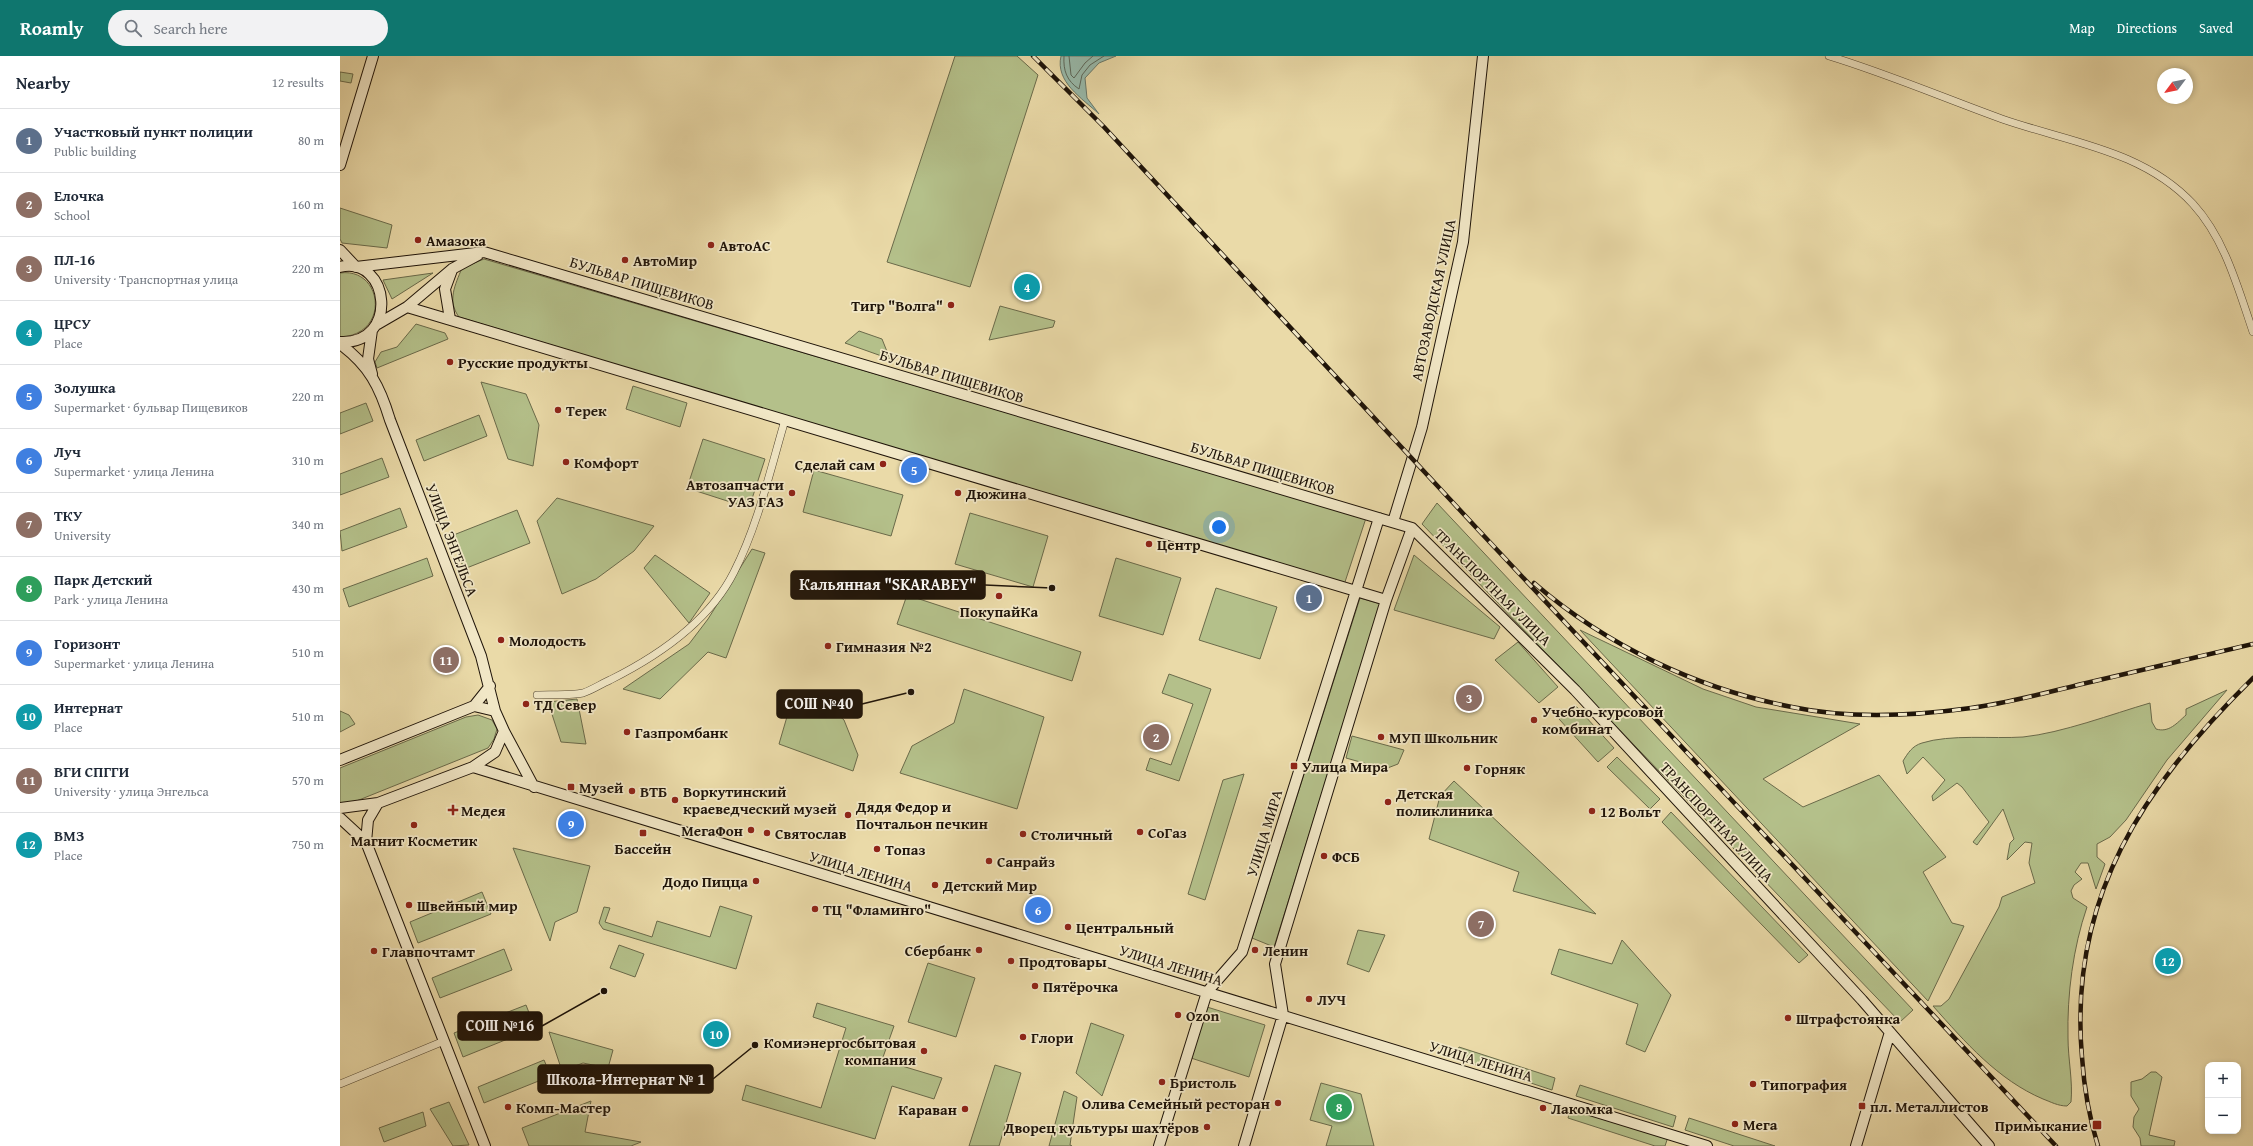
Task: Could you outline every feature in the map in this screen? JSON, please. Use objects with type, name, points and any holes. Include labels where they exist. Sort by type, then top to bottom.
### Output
[{"type":"main road","points":[[340,165],[373,56]]},
{"type":"main road","name":"АВТОЗАВОДСКАЯ УЛИЦА","points":[[1393,522],[1422,427],[1463,242],[1483,56]]},
{"type":"main road","points":[[340,250],[356,267],[367,273],[375,281],[380,291],[382,303],[381,314],[374,328]]},
{"type":"main road","points":[[340,343],[356,340],[407,307],[452,269],[484,252]]},
{"type":"main road","name":"БУЛЬВАР ПИЩЕВИКОВ","points":[[340,267],[356,267],[484,252],[1412,528]]},
{"type":"main road","points":[[450,319],[445,289],[452,269]]},
{"type":"main road","points":[[407,307],[1386,600]]},
{"type":"main road","name":"УЛИЦА ЭНГЕЛЬСА","points":[[374,328],[368,359],[375,381]]},
{"type":"main road","name":"УЛИЦА ЭНГЕЛЬСА","points":[[340,343],[358,360],[375,381],[381,392],[390,420],[481,656],[490,686],[494,711],[504,731]]},
{"type":"main road","name":"УЛИЦА МИРА","points":[[1159,1146],[1207,992],[1242,952],[1379,518]]},
{"type":"main road","points":[[1244,1146],[1283,1015],[1275,964],[1386,600],[1412,528]]},
{"type":"main road","name":"ТРАНСПОРТНАЯ УЛИЦА","points":[[1412,528],[1575,690],[1890,1032],[1989,1146]]},
{"type":"main road","points":[[340,760],[474,706],[490,686]]},
{"type":"main road","points":[[474,706],[494,711]]},
{"type":"main road","points":[[340,808],[378,803],[473,767],[495,752],[504,731]]},
{"type":"main road","points":[[504,731],[534,786]]},
{"type":"main road","name":"УЛИЦА ЛЕНИНА","points":[[473,767],[1707,1146]]},
{"type":"main road","points":[[366,842],[368,820],[378,803]]},
{"type":"main road","points":[[340,818],[366,842],[485,1146]]},
{"type":"main road","points":[[1856,1146],[1890,1032]]},
{"type":"street","points":[[1829,56],[2004,119],[2114,152],[2148,169],[2193,204],[2214,234],[2229,266],[2253,332]]},
{"type":"street","points":[[537,695],[582,693],[639,666],[663,651],[690,628],[717,598],[733,574],[745,549],[786,420]]},
{"type":"street","points":[[340,1084],[444,1041]]},
{"type":"green space","points":[[955,56],[1017,56],[1038,75],[970,287],[887,262]]},
{"type":"green space","points":[[340,72],[353,74],[351,83],[340,81]]},
{"type":"green space","points":[[340,208],[392,225],[387,248],[342,243],[340,239]]},
{"type":"green space","points":[[484,259],[1366,518],[1344,585],[459,317],[453,305],[453,293],[462,268]]},
{"type":"green space","points":[[340,273],[354,274],[365,280],[372,290],[375,302],[374,314],[368,325],[356,333],[340,337]]},
{"type":"green space","points":[[433,273],[392,299],[383,280]]},
{"type":"green space","points":[[1000,306],[1055,321],[1053,327],[989,340]]},
{"type":"green space","points":[[416,324],[445,333],[448,339],[377,368],[375,362],[381,352],[397,347]]},
{"type":"green space","points":[[859,331],[882,339],[890,359],[845,343]]},
{"type":"green space","points":[[481,382],[526,394],[539,425],[533,466],[508,459]]},
{"type":"green space","points":[[633,386],[687,403],[680,427],[626,409]]},
{"type":"green space","points":[[366,403],[373,421],[340,434],[340,413]]},
{"type":"green space","points":[[479,415],[487,436],[424,461],[416,440]]},
{"type":"green space","points":[[703,439],[765,459],[749,508],[687,488]]},
{"type":"green space","points":[[382,458],[389,477],[340,495],[340,474]]},
{"type":"green space","points":[[814,470],[903,495],[891,536],[803,512]]},
{"type":"green space","points":[[557,498],[654,526],[634,551],[596,579],[562,594],[537,521]]},
{"type":"green space","points":[[1437,503],[1913,1010],[1900,1022],[1422,524]]},
{"type":"green space","points":[[400,508],[407,527],[342,551],[340,531]]},
{"type":"green space","points":[[517,510],[530,543],[464,569],[451,536]]},
{"type":"green space","points":[[970,513],[1048,536],[1033,587],[955,564]]},
{"type":"green space","points":[[752,549],[765,553],[726,658],[708,652],[660,699],[623,689],[689,644],[708,619]]},
{"type":"green space","points":[[655,555],[710,593],[689,623],[644,568]]},
{"type":"green space","points":[[1414,555],[1500,627],[1494,639],[1394,610]]},
{"type":"green space","points":[[427,558],[433,576],[349,607],[343,589]]},
{"type":"green space","points":[[1116,558],[1181,578],[1163,635],[1099,616]]},
{"type":"green space","points":[[1216,588],[1277,607],[1260,659],[1199,640]]},
{"type":"green space","points":[[907,595],[1081,652],[1072,681],[897,624]]},
{"type":"green space","points":[[1360,598],[1381,604],[1274,947],[1252,938]]},
{"type":"green space","points":[[1580,630],[1703,689],[1756,707],[1860,724],[1763,779],[1803,807],[1879,775],[1946,857],[1923,872],[1952,923],[1964,926],[1928,1001]]},
{"type":"green space","points":[[1518,642],[1558,687],[1539,703],[1495,660]]},
{"type":"green space","points":[[1169,674],[1211,689],[1179,781],[1146,770],[1150,758],[1171,765],[1193,704],[1162,693]]},
{"type":"green space","points":[[964,689],[1044,717],[1017,809],[900,773],[912,746],[954,723]]},
{"type":"green space","points":[[2227,690],[2167,760],[2126,820],[2110,837],[2097,844],[2097,857],[2105,864],[2096,889],[2088,863],[2081,863],[2075,872],[2082,879],[2074,885],[2071,891],[2073,898],[2087,907],[2078,939],[2070,988],[2068,1038],[2071,1102],[2067,1106],[2064,1106],[2043,1099],[2011,1082],[1997,1071],[1957,1033],[1933,1006],[1941,1006],[1949,999],[1999,907],[2002,897],[2035,883],[2029,863],[2032,843],[2025,842],[2007,860],[2010,843],[2014,839],[2003,809],[1977,845],[1973,842],[1989,822],[1962,787],[1957,783],[1933,801],[1932,796],[1945,780],[1923,757],[1907,774],[1903,761],[1913,748],[1922,743],[1933,740],[2023,737],[2038,735],[2054,732],[2150,703],[2152,722],[2156,729],[2165,730],[2176,724],[2186,715],[2186,709]]},
{"type":"green space","points":[[577,699],[586,744],[561,742],[548,702]]},
{"type":"green space","points":[[791,703],[816,711],[826,704],[844,720],[858,755],[853,771],[779,744]]},
{"type":"green space","points":[[1575,705],[1614,748],[1598,762],[1559,719]]},
{"type":"green space","points":[[340,711],[349,715],[355,724],[340,732]]},
{"type":"green space","points":[[478,715],[492,720],[497,729],[494,739],[488,748],[349,804],[340,804],[340,768],[466,717]]},
{"type":"green space","points":[[1352,736],[1404,750],[1398,764],[1385,769],[1346,758]]},
{"type":"green space","points":[[1617,757],[1660,799],[1650,809],[1607,767]]},
{"type":"green space","points":[[1244,774],[1205,900],[1188,894],[1223,780]]},
{"type":"green space","points":[[1454,781],[1596,914],[1513,891],[1519,872],[1429,839],[1440,796]]},
{"type":"green space","points":[[1671,812],[1808,955],[1799,963],[1662,822]]},
{"type":"green space","points":[[513,848],[590,866],[577,912],[555,922],[550,941]]},
{"type":"green space","points":[[482,892],[491,914],[418,943],[410,922]]},
{"type":"green space","points":[[720,906],[752,916],[736,969],[603,929],[599,923],[604,907],[610,908],[605,922],[652,937],[657,921],[710,937]]},
{"type":"green space","points":[[1358,930],[1385,935],[1369,972],[1347,964]]},
{"type":"green space","points":[[1622,940],[1671,995],[1645,1052],[1626,1044],[1638,1004],[1551,974],[1559,949],[1612,964]]},
{"type":"green space","points":[[619,945],[644,954],[635,977],[610,968]]},
{"type":"green space","points":[[504,949],[512,970],[440,998],[432,978]]},
{"type":"green space","points":[[928,963],[975,978],[956,1037],[908,1022]]},
{"type":"green space","points":[[817,1003],[894,1026],[882,1060],[942,1078],[934,1099],[892,1086],[875,1139],[742,1100],[746,1085],[821,1108],[846,1028],[813,1017]]},
{"type":"green space","points":[[526,1005],[535,1028],[463,1057],[454,1033]]},
{"type":"green space","points":[[1207,1007],[1265,1025],[1249,1077],[1191,1058]]},
{"type":"green space","points":[[1091,1023],[1124,1035],[1102,1096],[1076,1073]]},
{"type":"green space","points":[[549,1032],[613,1050],[608,1068],[583,1063],[562,1071]]},
{"type":"green space","points":[[1459,1047],[1555,1078],[1552,1090],[1455,1058]]},
{"type":"green space","points":[[544,1060],[551,1076],[484,1103],[478,1087]]},
{"type":"green space","points":[[995,1065],[1021,1073],[999,1146],[969,1146]]},
{"type":"green space","points":[[2151,1072],[2156,1072],[2162,1077],[2149,1135],[2175,1141],[2174,1146],[2141,1146],[2140,1138],[2133,1127],[2134,1117],[2139,1109],[2131,1096],[2131,1082],[2142,1079]]},
{"type":"green space","points":[[1321,1083],[1361,1094],[1374,1146],[1326,1146],[1332,1126],[1310,1120]]},
{"type":"green space","points":[[1580,1085],[1676,1116],[1673,1127],[1576,1096]]},
{"type":"green space","points":[[1064,1091],[1077,1097],[1070,1145],[1072,1146],[1049,1146]]},
{"type":"green space","points":[[591,1101],[585,1132],[641,1142],[631,1146],[529,1146],[522,1128]]},
{"type":"green space","points":[[449,1102],[469,1145],[453,1146],[430,1109]]},
{"type":"green space","points":[[1571,1106],[1668,1137],[1665,1146],[1655,1146],[1568,1118]]},
{"type":"green space","points":[[423,1112],[426,1126],[384,1142],[379,1128]]},
{"type":"green space","points":[[1689,1118],[1775,1146],[1734,1146],[1685,1130]]},
{"type":"water","points":[[1061,56],[1116,56],[1099,63],[1085,78],[1087,98],[1099,114],[1071,89],[1066,82],[1060,65]]},
{"type":"railway","points":[[1033,56],[1104,127],[1484,536],[2056,1146]]},
{"type":"railway","points":[[1534,583],[1562,606],[1623,645],[1655,662],[1688,676],[1722,689],[1757,699],[1814,711],[1858,715],[1927,713],[1985,706],[2026,698],[2253,644]]},
{"type":"railway","points":[[2098,1146],[2087,1102],[2084,1079],[2081,999],[2087,946],[2101,895],[2121,848],[2147,803],[2178,760],[2214,718],[2253,678]]},
{"type":"place","name":"Амазока","points":[[418,240]]},
{"type":"place","name":"АвтоАС","points":[[711,245]]},
{"type":"place","name":"АвтоМир","points":[[625,260]]},
{"type":"place","name":"ЦРСУ","points":[[1027,287]]},
{"type":"place","name":"Тигр \"Волга\"","points":[[951,305]]},
{"type":"place","name":"Русские продукты","points":[[450,362]]},
{"type":"place","name":"Терек","points":[[558,410]]},
{"type":"place","name":"Комфорт","points":[[566,462]]},
{"type":"place","name":"Сделай сам","points":[[883,464]]},
{"type":"place","name":"Золушка","points":[[914,470]]},
{"type":"place","name":"Автозапчасти УАЗ ГАЗ","points":[[792,493]]},
{"type":"place","name":"Дюжина","points":[[958,493]]},
{"type":"place","name":"Центр","points":[[1149,544]]},
{"type":"place","name":"Кальянная \"SKARABEY\"","points":[[1052,588]]},
{"type":"place","name":"ПокупайКа","points":[[999,596]]},
{"type":"place","name":"Участковый пункт полиции","points":[[1309,598]]},
{"type":"place","name":"Молодость","points":[[501,640]]},
{"type":"place","name":"Гимназия №2","points":[[828,646]]},
{"type":"place","name":"ВГИ СПГГИ","points":[[446,660]]},
{"type":"place","name":"СОШ №40","points":[[911,692]]},
{"type":"place","name":"ПЛ-16","points":[[1469,698]]},
{"type":"place","name":"ТД Север","points":[[526,704]]},
{"type":"place","name":"Учебно-курсовой комбинат","points":[[1534,720]]},
{"type":"place","name":"Газпромбанк","points":[[627,732]]},
{"type":"place","name":"Елочка","points":[[1156,737]]},
{"type":"place","name":"МУП Школьник","points":[[1381,737]]},
{"type":"place","name":"Улица Мира","points":[[1294,766]]},
{"type":"place","name":"Горняк","points":[[1467,768]]},
{"type":"place","name":"Музей","points":[[571,787]]},
{"type":"place","name":"ВТБ","points":[[632,791]]},
{"type":"place","name":"Воркутинский краеведческий музей","points":[[675,800]]},
{"type":"place","name":"Детская поликлиника","points":[[1388,802]]},
{"type":"place","name":"Медея","points":[[453,810]]},
{"type":"place","name":"12 Вольт","points":[[1592,811]]},
{"type":"place","name":"Дядя Федор и Почтальон печкин","points":[[848,815]]},
{"type":"place","name":"Горизонт","points":[[571,824]]},
{"type":"place","name":"Магнит Косметик","points":[[414,825]]},
{"type":"place","name":"МегаФон","points":[[751,830]]},
{"type":"place","name":"СоГаз","points":[[1140,832]]},
{"type":"place","name":"Бассейн","points":[[643,833]]},
{"type":"place","name":"Святослав","points":[[767,833]]},
{"type":"place","name":"Столичный","points":[[1023,834]]},
{"type":"place","name":"Топаз","points":[[877,849]]},
{"type":"place","name":"ФСБ","points":[[1324,856]]},
{"type":"place","name":"Санрайз","points":[[989,861]]},
{"type":"place","name":"Додо Пицца","points":[[756,881]]},
{"type":"place","name":"Детский Мир","points":[[935,885]]},
{"type":"place","name":"Швейный мир","points":[[409,905]]},
{"type":"place","name":"ТЦ \"Фламинго\"","points":[[815,909]]},
{"type":"place","name":"Луч","points":[[1038,910]]},
{"type":"place","name":"ТКУ","points":[[1481,924]]},
{"type":"place","name":"Центральный","points":[[1068,927]]},
{"type":"place","name":"Сбербанк","points":[[979,950]]},
{"type":"place","name":"Ленин","points":[[1255,950]]},
{"type":"place","name":"Главпочтамт","points":[[374,951]]},
{"type":"place","name":"Продтовары","points":[[1011,961]]},
{"type":"place","name":"ВМЗ","points":[[2168,961]]},
{"type":"place","name":"Пятёрочка","points":[[1035,986]]},
{"type":"place","name":"СОШ №16","points":[[604,991]]},
{"type":"place","name":"ЛУЧ","points":[[1309,999]]},
{"type":"place","name":"Ozon","points":[[1178,1015]]},
{"type":"place","name":"Штрафстоянка","points":[[1788,1018]]},
{"type":"place","name":"Интернат","points":[[716,1034]]},
{"type":"place","name":"Глори","points":[[1023,1037]]},
{"type":"place","name":"Школа-Интернат № 1","points":[[755,1045]]},
{"type":"place","name":"Комиэнергосбытовая компания","points":[[924,1051]]},
{"type":"place","name":"Бристоль","points":[[1162,1082]]},
{"type":"place","name":"Типография","points":[[1753,1084]]},
{"type":"place","name":"Олива Семейный ресторан","points":[[1278,1103]]},
{"type":"place","name":"пл. Металлистов","points":[[1862,1106]]},
{"type":"place","name":"Комп-Мастер","points":[[508,1107]]},
{"type":"place","name":"Парк Детский","points":[[1339,1107]]},
{"type":"place","name":"Лакомка","points":[[1543,1108]]},
{"type":"place","name":"Караван","points":[[965,1109]]},
{"type":"place","name":"Мега","points":[[1735,1124]]},
{"type":"place","name":"Примыкание","points":[[2097,1125]]},
{"type":"place","name":"Дворец культуры шахтёров","points":[[1207,1127]]}]
